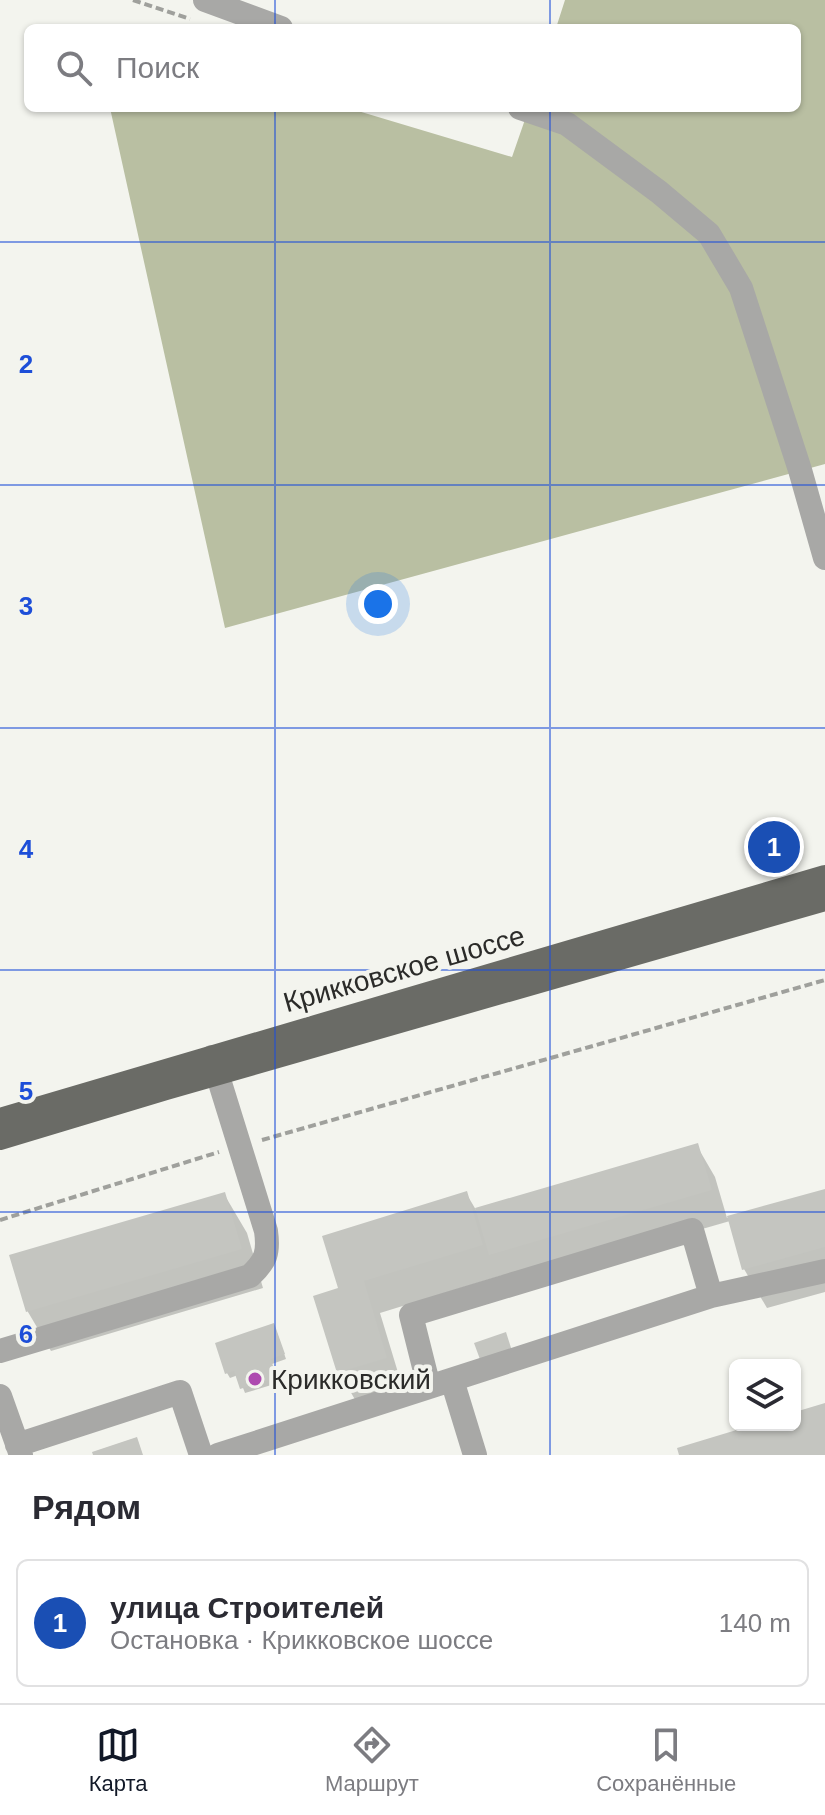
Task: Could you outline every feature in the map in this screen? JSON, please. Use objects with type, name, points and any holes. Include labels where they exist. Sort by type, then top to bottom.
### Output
[{"type":"main road","name":"Крикковское шоссе","points":[[0,1120],[214,1065],[825,877]]},
{"type":"main road","points":[[0,1138],[214,1065],[825,899]]},
{"type":"street","points":[[209,7],[267,24]]},
{"type":"street","points":[[532,112],[567,124],[659,192],[709,234],[741,288],[825,558]]},
{"type":"street","points":[[0,1351],[250,1276],[265,1262],[269,1250],[266,1231],[214,1065]]},
{"type":"street","points":[[475,1455],[411,1315],[692,1230],[711,1296]]},
{"type":"street","points":[[218,1455],[711,1296],[824,1276]]},
{"type":"street","points":[[0,1396],[19,1450],[180,1392],[201,1455]]},
{"type":"path","points":[[133,0],[209,7]]},
{"type":"path","points":[[0,1220],[240,1146],[825,980]]},
{"type":"green space","points":[[565,0],[825,0],[825,464],[225,628],[111,112],[361,112],[512,157],[528,112],[801,112],[801,24],[557,24]]},
{"type":"building","points":[[698,1143],[712,1190],[489,1255],[475,1208]]},
{"type":"building","points":[[825,1189],[825,1247],[742,1270],[727,1216]]},
{"type":"building","points":[[467,1191],[483,1245],[364,1281],[387,1358],[337,1373],[313,1296],[338,1288],[322,1236]]},
{"type":"building","points":[[225,1192],[242,1249],[26,1312],[9,1255]]},
{"type":"building","points":[[274,1323],[285,1354],[271,1359],[276,1378],[240,1389],[234,1371],[225,1374],[215,1343]]},
{"type":"building","points":[[506,1332],[512,1351],[481,1362],[474,1343]]},
{"type":"building","points":[[825,1403],[825,1455],[679,1455],[677,1448],[733,1431],[801,1431],[801,1410]]},
{"type":"building","points":[[137,1437],[143,1455],[93,1455],[92,1452]]},
{"type":"place","name":"улица Строителей","points":[[774,847]]},
{"type":"place","name":"Крикковский","points":[[255,1379]]}]
